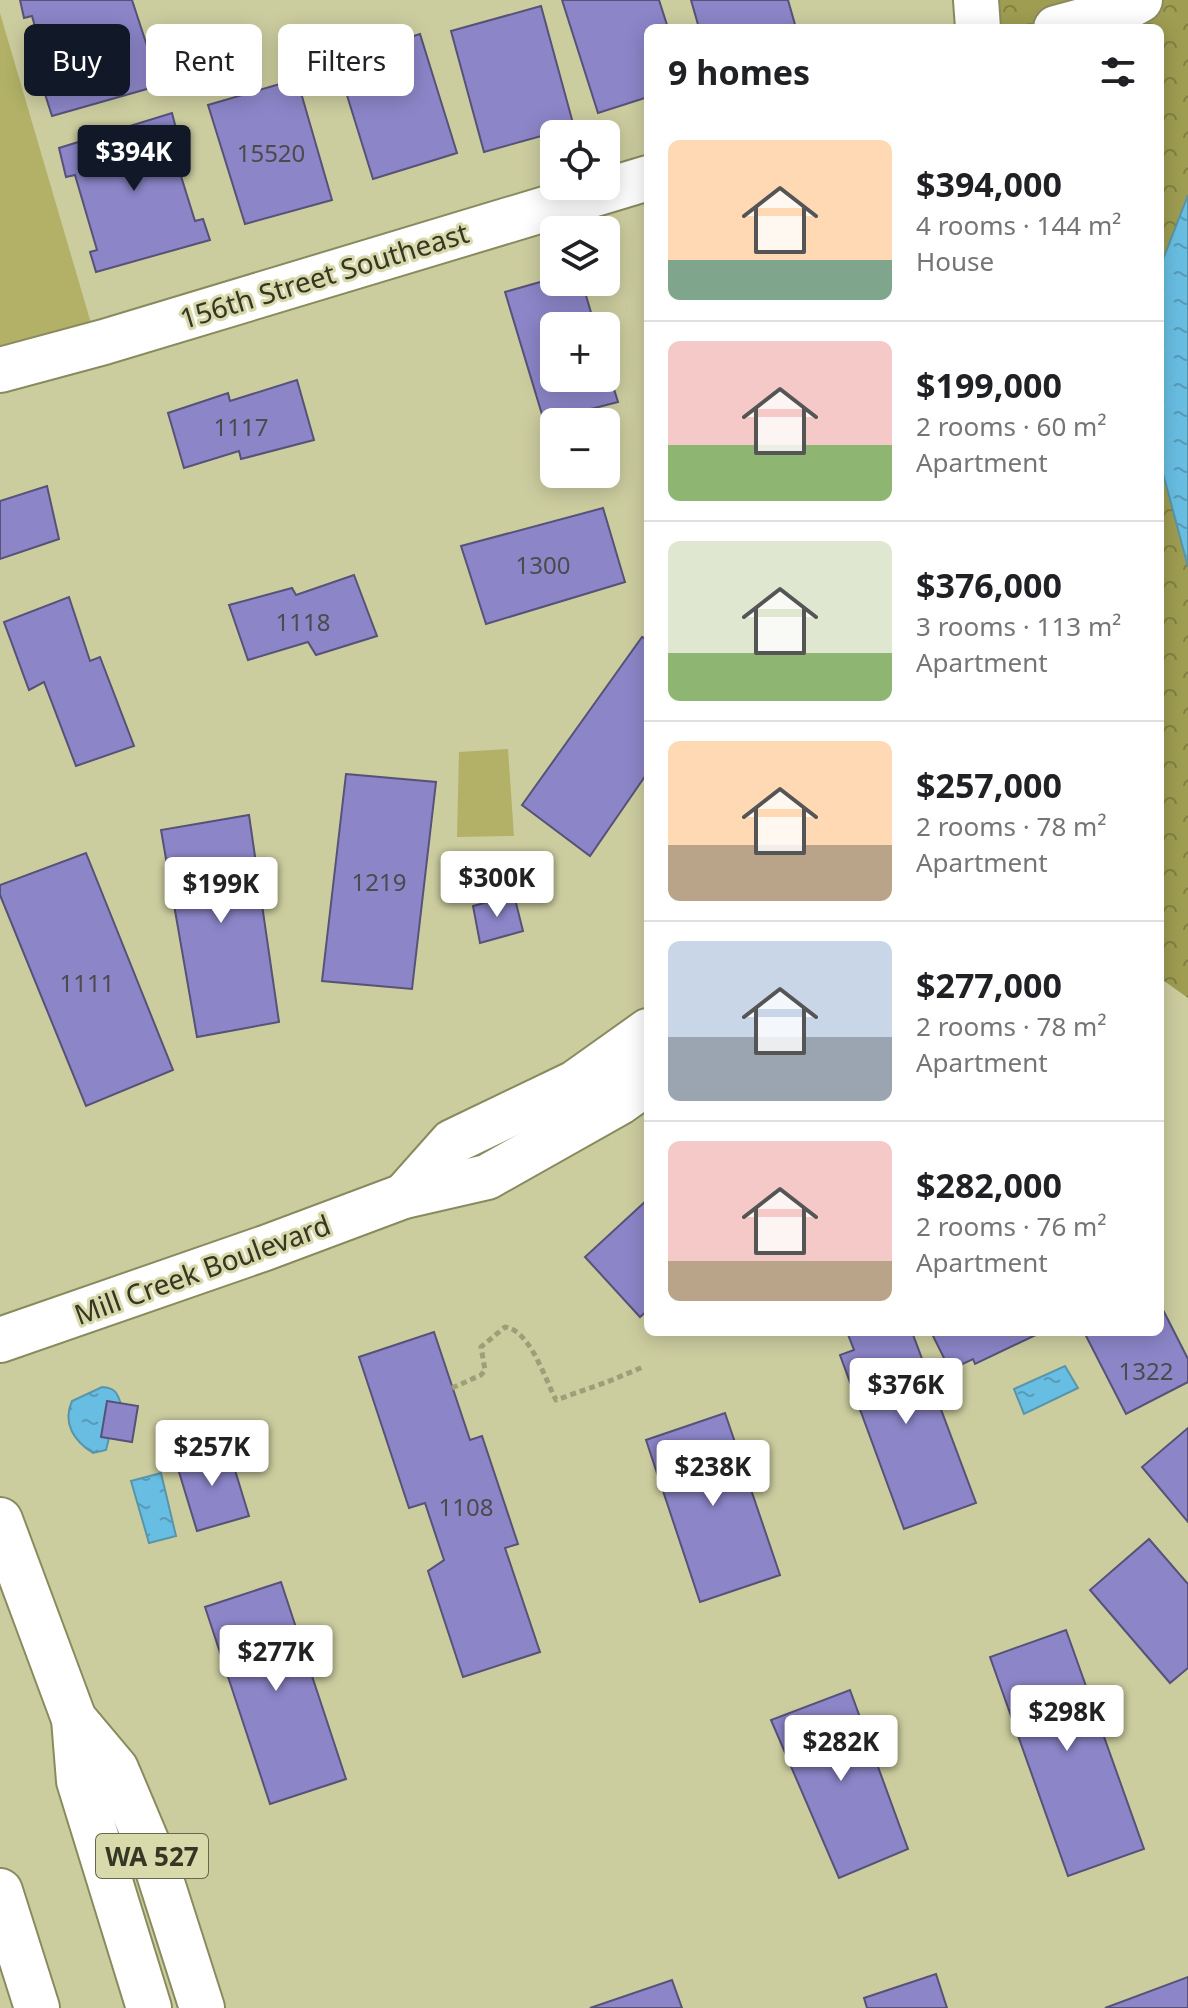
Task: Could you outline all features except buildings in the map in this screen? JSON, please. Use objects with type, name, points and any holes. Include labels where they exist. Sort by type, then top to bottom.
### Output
[{"type":"street","points":[[976,0],[978,24]]},
{"type":"street","points":[[1071,24],[1122,10],[1140,0]]},
{"type":"street","name":"156th Street Southeast","points":[[0,370],[104,342],[644,179]]},
{"type":"street","name":"Mill Creek Boulevard","points":[[404,1196],[452,1142],[575,1083],[644,1034]]},
{"type":"street","name":"Mill Creek Boulevard","points":[[0,1340],[404,1196],[487,1177],[620,1102],[644,1085]]},
{"type":"street","name":"WA 527","points":[[0,1520],[74,1719],[79,1781],[149,2008]]},
{"type":"street","name":"WA 527","points":[[74,1719],[116,1769],[156,1864],[202,2008]]},
{"type":"street","points":[[0,1891],[37,2008]]},
{"type":"path","points":[[452,1388],[481,1375],[485,1370],[481,1347],[505,1327],[514,1328],[524,1337],[556,1400],[643,1367]]},
{"type":"green space","points":[[976,0],[1188,0],[1188,998],[1164,981],[1164,24],[978,24]]},
{"type":"shaded area","points":[[0,13],[93,330],[0,360]]},
{"type":"shaded area","points":[[508,749],[514,836],[457,837],[459,752]]},
{"type":"water","points":[[1188,195],[1188,567],[1164,477],[1164,257]]},
{"type":"water","points":[[1065,1366],[1078,1388],[1024,1414],[1014,1389]]},
{"type":"water","points":[[102,1387],[115,1391],[121,1404],[102,1437],[109,1438],[106,1450],[93,1453],[75,1437],[69,1424],[69,1409],[72,1401]]},
{"type":"water","points":[[161,1473],[176,1536],[149,1543],[131,1481]]}]
